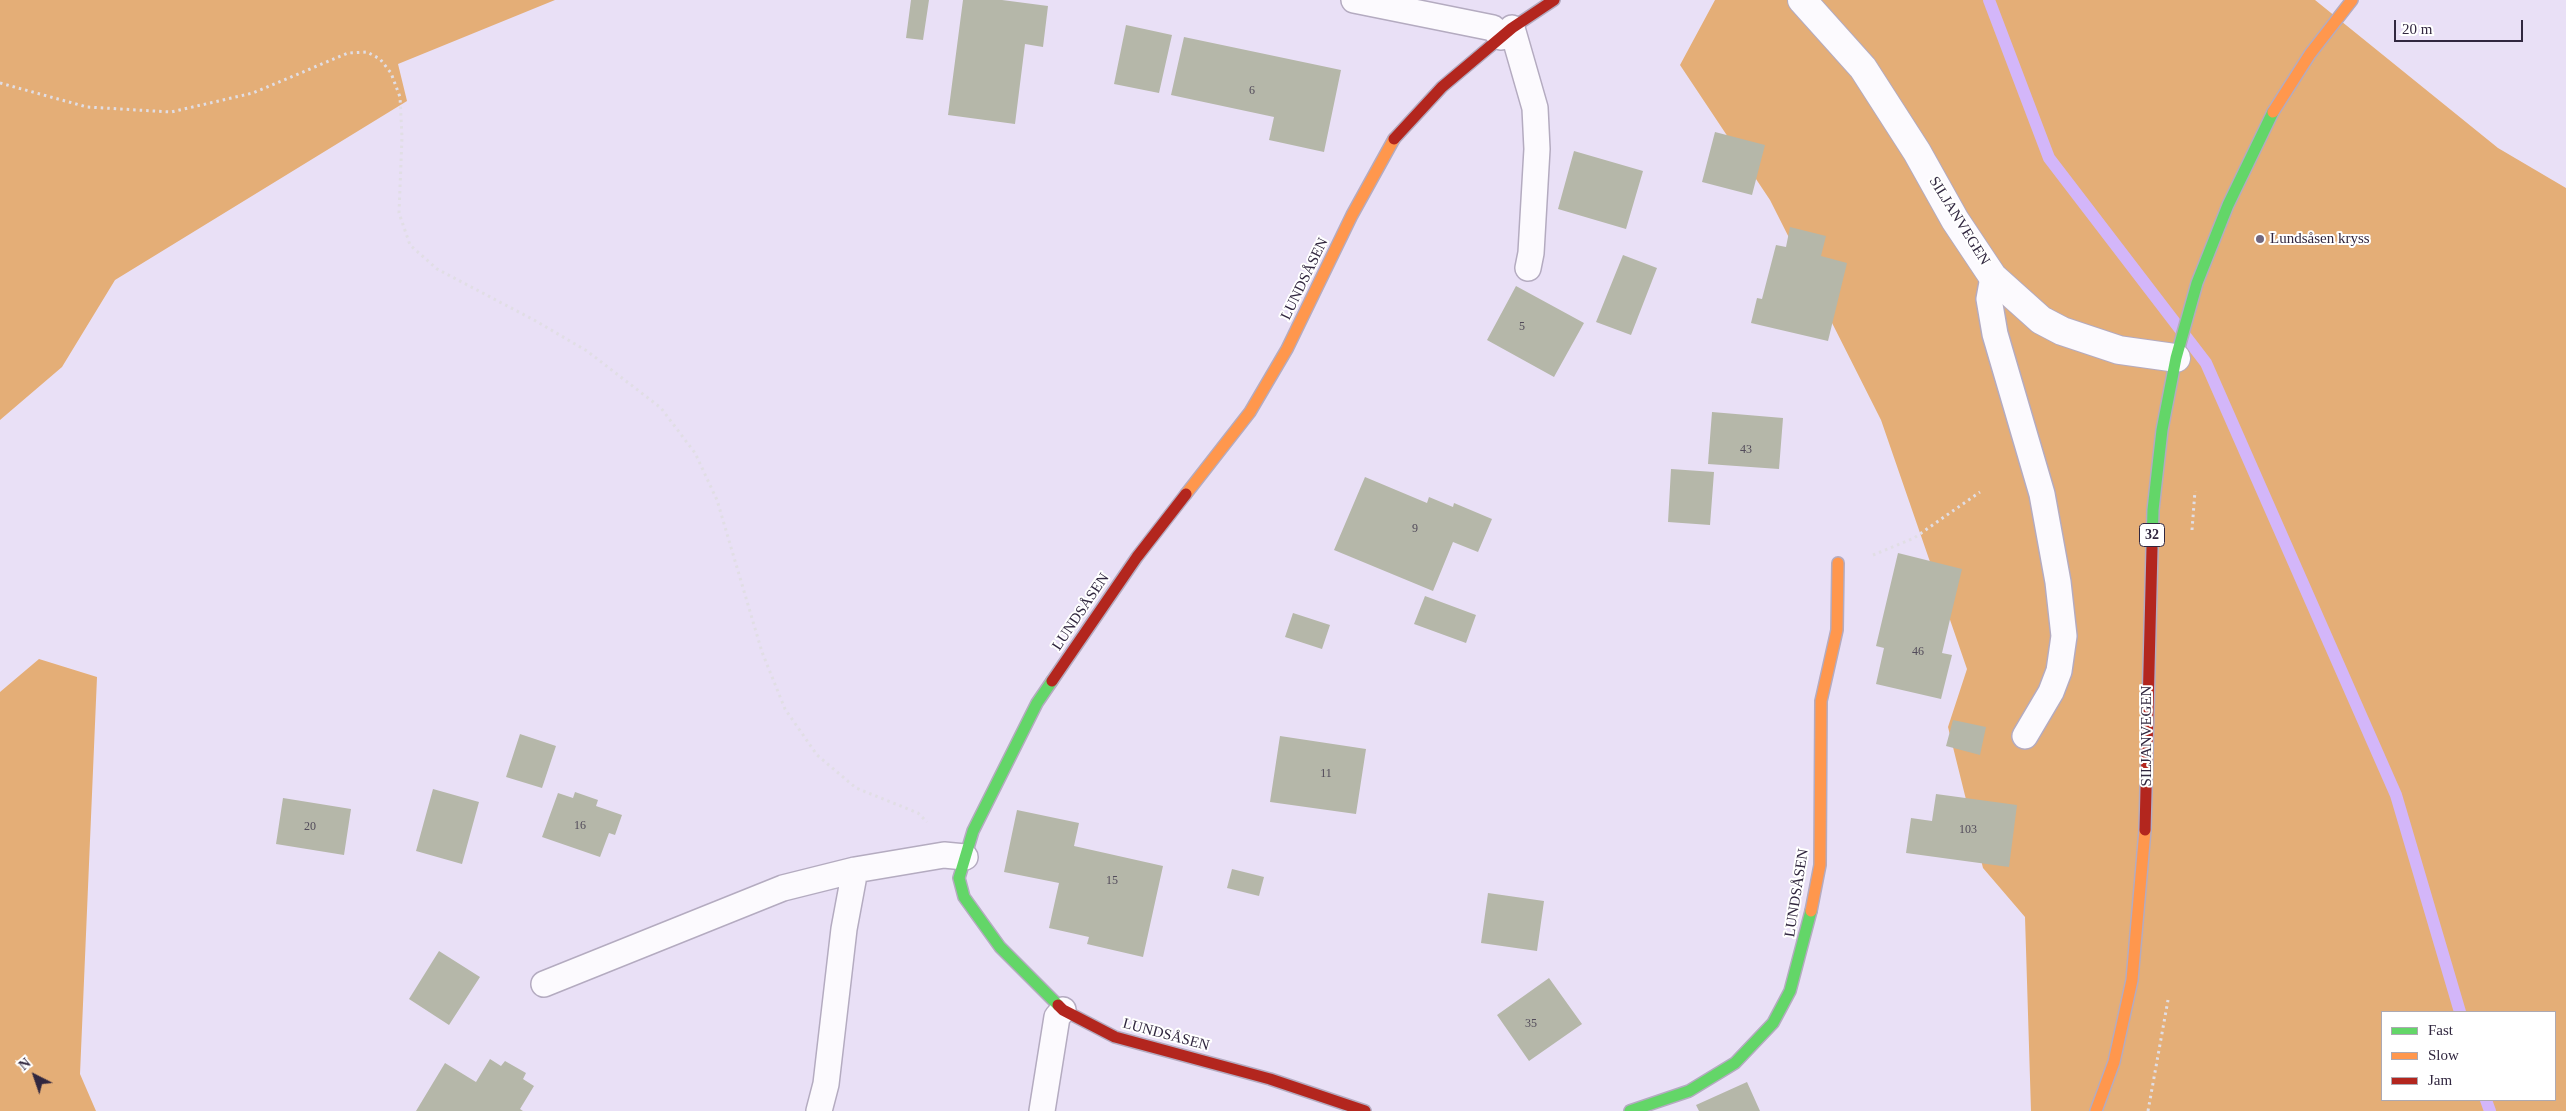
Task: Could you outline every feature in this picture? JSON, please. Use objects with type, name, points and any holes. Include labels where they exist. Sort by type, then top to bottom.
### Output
[{"type":"street","name":"LUNDSÅSEN","points":[[1365,1111],[1270,1079],[1115,1038],[1064,1010],[1000,947],[964,896],[959,878],[973,830],[1037,703],[1137,557],[1250,412],[1287,349],[1352,216],[1394,140],[1442,86],[1506,33],[1554,0]]},
{"type":"street","name":"SILJANVEGEN","points":[[1802,0],[1863,68],[1917,152],[1956,220],[1994,277],[2041,320],[2062,331],[2119,350],[2176,358]]},
{"type":"street","name":"SILJANVEGEN","points":[[2096,1111],[2114,1062],[2132,980],[2142,888],[2148,786],[2148,641],[2154,510],[2162,430],[2176,358],[2197,283],[2228,205],[2263,134],[2310,54],[2352,0]]},
{"type":"street","name":"LUNDSÅSEN","points":[[1630,1111],[1689,1091],[1735,1063],[1773,1023],[1790,991],[1804,944],[1820,865],[1821,701],[1837,630],[1838,562]]},
{"type":"lane","points":[[1354,0],[1493,28],[1517,40],[1534,108],[1537,149],[1531,253],[1528,268]]},
{"type":"lane","points":[[1994,277],[1989,298],[1995,334],[2042,494],[2058,582],[2064,636],[2059,671],[2052,692],[2025,736]]},
{"type":"lane","points":[[544,984],[783,888],[855,870],[944,855],[964,857]]},
{"type":"lane","points":[[819,1111],[826,1084],[844,929],[855,870]]},
{"type":"lane","points":[[1042,1111],[1057,1017],[1064,1010]]},
{"type":"path","points":[[0,83],[87,107],[171,112],[253,93],[348,54],[367,52],[380,59],[391,73],[400,97],[402,138],[398,213],[410,245],[437,269],[534,320],[587,351],[661,408],[695,453],[717,500],[762,652],[784,709],[817,755],[856,788],[918,814],[964,857]]},
{"type":"path","points":[[1837,590],[1870,556],[1914,538],[1980,492]]},
{"type":"shaded area","points":[[0,0],[555,0],[398,64],[407,101],[115,280],[62,367],[0,420]]},
{"type":"shaded area","points":[[1715,0],[2315,0],[2498,148],[2566,188],[2566,1111],[2031,1111],[2025,917],[1983,868],[1948,727],[1967,669],[1881,420],[1770,200],[1680,65]]},
{"type":"shaded area","points":[[39,659],[97,677],[80,1074],[96,1111],[0,1111],[0,692]]},
{"type":"building","points":[[911,0],[929,0],[923,40],[906,38]]},
{"type":"building","points":[[963,0],[1002,0],[1048,6],[1043,47],[1025,44],[1015,124],[948,115]]},
{"type":"building","points":[[1126,25],[1172,35],[1159,93],[1114,84]]},
{"type":"building","points":[[1184,37],[1341,70],[1324,152],[1269,140],[1274,117],[1171,95]]},
{"type":"building","points":[[1715,132],[1765,145],[1752,195],[1702,182]]},
{"type":"building","points":[[1574,151],[1643,171],[1626,229],[1558,209]]},
{"type":"building","points":[[1790,227],[1826,236],[1821,256],[1847,263],[1828,341],[1751,323],[1757,298],[1762,299],[1776,245],[1786,247]]},
{"type":"building","points":[[1623,255],[1657,268],[1631,335],[1596,322]]},
{"type":"building","points":[[1516,286],[1584,323],[1554,377],[1487,340]]},
{"type":"building","points":[[1712,412],[1783,418],[1779,469],[1708,464]]},
{"type":"building","points":[[1671,469],[1714,472],[1710,525],[1668,522]]},
{"type":"building","points":[[1365,477],[1427,503],[1429,497],[1453,507],[1454,503],[1492,519],[1478,552],[1453,542],[1433,591],[1334,550]]},
{"type":"building","points":[[1898,553],[1962,569],[1942,653],[1952,655],[1941,699],[1876,684],[1884,648],[1876,646]]},
{"type":"building","points":[[1425,596],[1476,615],[1466,643],[1414,624]]},
{"type":"building","points":[[1293,613],[1330,625],[1322,649],[1285,637]]},
{"type":"building","points":[[1953,720],[1986,727],[1980,755],[1946,746]]},
{"type":"building","points":[[520,734],[556,746],[542,788],[506,777]]},
{"type":"building","points":[[1280,736],[1366,749],[1356,814],[1270,802]]},
{"type":"building","points":[[433,789],[479,802],[462,864],[416,851]]},
{"type":"building","points":[[575,792],[598,800],[596,806],[622,815],[615,835],[609,833],[600,857],[542,837],[558,793],[573,798]]},
{"type":"building","points":[[1936,794],[2017,805],[2009,867],[1906,853],[1911,818],[1932,821]]},
{"type":"building","points":[[283,798],[351,809],[344,855],[276,844]]},
{"type":"building","points":[[1017,810],[1079,823],[1074,846],[1163,866],[1143,957],[1087,944],[1089,937],[1049,928],[1059,883],[1004,872]]},
{"type":"building","points":[[1232,869],[1264,877],[1259,896],[1227,888]]},
{"type":"building","points":[[1488,893],[1544,901],[1537,951],[1481,943]]},
{"type":"building","points":[[439,951],[480,977],[449,1025],[409,999]]},
{"type":"building","points":[[1549,978],[1582,1024],[1529,1061],[1497,1015]]},
{"type":"building","points":[[490,1059],[501,1066],[505,1061],[526,1073],[523,1079],[534,1086],[520,1109],[523,1111],[416,1111],[445,1063],[476,1082]]},
{"type":"building","points":[[1747,1082],[1760,1111],[1699,1111],[1696,1105]]},
{"type":"waterway","points":[[1989,0],[2049,158],[2206,363],[2396,795],[2460,1011]]},
{"type":"waterway","points":[[2486,1101],[2490,1111]]},
{"type":"traffic: fast","points":[[2152,548],[2153,510],[2162,430],[2176,358],[2197,283],[2228,205],[2273,112]]},
{"type":"traffic: fast","points":[[1052,681],[1037,703],[973,831],[959,878],[964,897],[1000,947],[1058,1005]]},
{"type":"traffic: fast","points":[[1630,1111],[1689,1091],[1735,1063],[1773,1023],[1790,991],[1811,911]]},
{"type":"traffic: slow","points":[[2273,112],[2310,54],[2352,0]]},
{"type":"traffic: slow","points":[[1186,494],[1250,412],[1287,349],[1352,215],[1394,139]]},
{"type":"traffic: slow","points":[[1811,911],[1820,865],[1821,701],[1837,630],[1838,563]]},
{"type":"traffic: slow","points":[[2096,1111],[2114,1062],[2132,980],[2145,830]]},
{"type":"traffic: jam","points":[[1394,139],[1442,87],[1512,28],[1554,0]]},
{"type":"traffic: jam","points":[[1052,681],[1137,557],[1186,494]]},
{"type":"traffic: jam","points":[[2145,830],[2152,548]]},
{"type":"traffic: jam","points":[[1058,1005],[1063,1010],[1115,1037],[1270,1079],[1365,1111]]},
{"type":"place","name":"Lundsåsen kryss","points":[[2260,239]]}]
